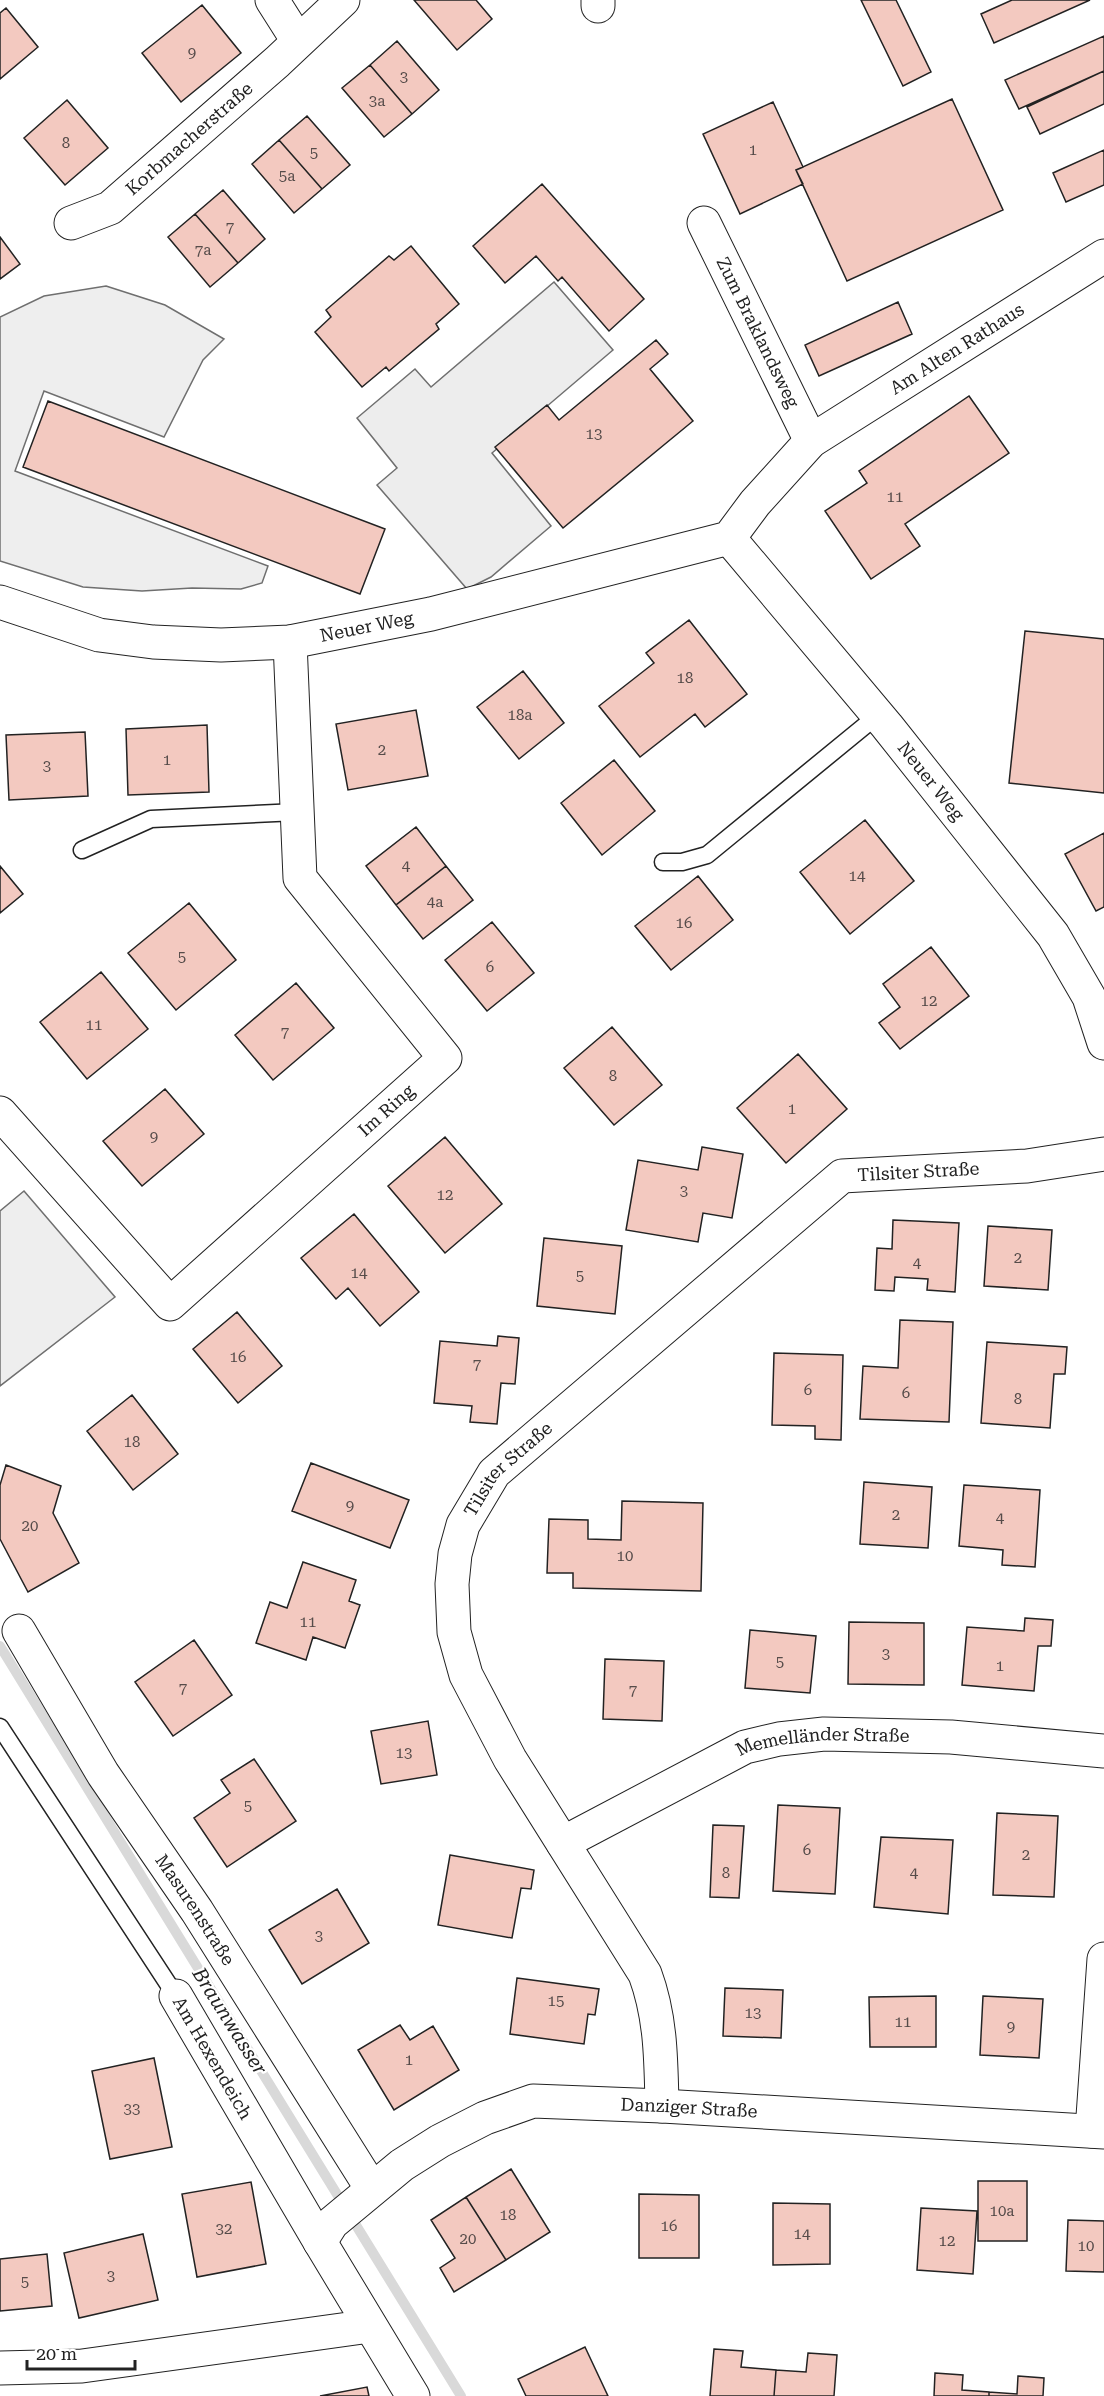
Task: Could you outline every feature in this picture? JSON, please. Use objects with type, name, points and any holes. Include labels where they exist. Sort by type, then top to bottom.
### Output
[{"type":"street","points":[[272,0],[298,41]]},
{"type":"street","name":"Korbmacherstraße","points":[[71,223],[110,208],[277,62],[343,0]]},
{"type":"street","name":"Zum Braklandsweg","points":[[704,223],[811,441]]},
{"type":"street","name":"Am Alten Rathaus","points":[[811,441],[1104,256]]},
{"type":"street","points":[[729,538],[755,503],[811,441]]},
{"type":"street","name":"Neuer Weg","points":[[0,602],[99,634],[153,642],[221,645],[290,642],[431,614],[729,538],[878,715],[1053,935],[1089,997],[1104,1042]]},
{"type":"street","name":"Im Ring","points":[[0,1113],[170,1304],[445,1058],[300,878],[290,642]]},
{"type":"street","name":"Tilsiter Straße","points":[[662,2106],[660,2036],[653,1996],[645,1974],[486,1718],[466,1675],[454,1632],[452,1584],[455,1554],[464,1525],[494,1473],[843,1176],[1027,1166],[1104,1154]]},
{"type":"street","name":"Masurenstraße","points":[[19,1631],[104,1774],[197,1911],[372,2189]]},
{"type":"street","name":"Memelländer Straße","points":[[563,1844],[745,1747],[779,1739],[824,1734],[951,1737],[1104,1751]]},
{"type":"street","points":[[1098,2132],[1104,1959]]},
{"type":"street","name":"Am Hexendeich","points":[[176,1996],[326,2233],[370,2326],[413,2396]]},
{"type":"street","name":"Danziger Straße","points":[[326,2233],[372,2189],[402,2165],[485,2118],[533,2102],[662,2106],[1098,2132]]},
{"type":"street","points":[[0,2368],[82,2366],[370,2326]]},
{"type":"lane","points":[[663,862],[682,862],[707,855],[878,715]]},
{"type":"lane","points":[[82,850],[151,819],[297,812]]},
{"type":"lane","name":"Am Hexendeich","points":[[0,1727],[176,1996]]},
{"type":"shaded area","points":[[554,282],[613,350],[492,453],[551,526],[491,577],[467,589],[377,485],[397,468],[357,418],[415,369],[431,387]]},
{"type":"shaded area","points":[[106,286],[165,305],[224,339],[203,360],[164,437],[44,391],[15,471],[268,566],[262,583],[241,589],[192,588],[142,591],[83,587],[0,561],[0,317],[44,296]]},
{"type":"shaded area","points":[[24,1191],[115,1297],[0,1386],[0,1211]]},
{"type":"building","points":[[414,0],[476,0],[492,19],[457,50]]},
{"type":"building","points":[[861,0],[896,0],[931,72],[903,86]]},
{"type":"building","points":[[1012,0],[1090,0],[994,43],[981,14]]},
{"type":"building","points":[[202,5],[241,53],[181,102],[142,53]]},
{"type":"building","points":[[6,8],[38,47],[0,79],[0,13]]},
{"type":"building","points":[[1104,36],[1104,71],[1019,109],[1005,80]]},
{"type":"building","points":[[397,41],[439,90],[412,114],[370,65]]},
{"type":"building","points":[[370,65],[412,114],[384,137],[342,88]]},
{"type":"building","points":[[1104,71],[1104,104],[1040,134],[1027,107]]},
{"type":"building","points":[[952,99],[1003,210],[847,281],[796,170]]},
{"type":"building","points":[[67,100],[108,148],[65,185],[24,138]]},
{"type":"building","points":[[773,102],[803,167],[796,170],[803,184],[740,214],[703,134]]},
{"type":"building","points":[[307,116],[350,165],[322,189],[279,140]]},
{"type":"building","points":[[279,140],[322,189],[294,213],[252,164]]},
{"type":"building","points":[[1104,150],[1104,185],[1066,202],[1053,173]]},
{"type":"building","points":[[542,184],[644,299],[609,331],[562,277],[558,281],[536,256],[505,283],[473,246]]},
{"type":"building","points":[[223,190],[265,239],[238,263],[195,214]]},
{"type":"building","points":[[195,214],[238,263],[210,287],[168,237]]},
{"type":"building","points":[[0,237],[20,264],[0,279]]},
{"type":"building","points":[[411,246],[459,304],[436,324],[439,329],[389,371],[386,367],[362,387],[315,332],[331,317],[326,310],[389,256],[394,260]]},
{"type":"building","points":[[898,302],[912,334],[819,376],[805,345]]},
{"type":"building","points":[[656,340],[668,354],[650,369],[693,421],[563,528],[495,447],[547,405],[559,420]]},
{"type":"building","points":[[969,396],[1009,453],[905,524],[920,546],[871,579],[825,511],[867,483],[859,471]]},
{"type":"building","points":[[48,401],[385,529],[360,594],[23,467]]},
{"type":"building","points":[[689,620],[747,694],[705,727],[695,714],[640,757],[599,706],[654,663],[646,653]]},
{"type":"building","points":[[1025,631],[1104,639],[1104,793],[1009,783]]},
{"type":"building","points":[[523,671],[564,723],[519,759],[477,707]]},
{"type":"building","points":[[416,710],[428,776],[348,790],[336,724]]},
{"type":"building","points":[[207,725],[209,792],[128,795],[126,729]]},
{"type":"building","points":[[85,732],[88,796],[9,800],[6,735]]},
{"type":"building","points":[[614,760],[655,811],[602,855],[561,803]]},
{"type":"building","points":[[865,820],[914,881],[850,934],[800,872]]},
{"type":"building","points":[[416,827],[446,866],[396,905],[366,866]]},
{"type":"building","points":[[1104,833],[1104,907],[1096,911],[1065,854]]},
{"type":"building","points":[[0,866],[23,894],[0,913]]},
{"type":"building","points":[[446,866],[473,900],[423,939],[396,905]]},
{"type":"building","points":[[698,876],[733,920],[671,970],[635,926]]},
{"type":"building","points":[[189,903],[236,960],[176,1010],[128,953]]},
{"type":"building","points":[[492,922],[534,973],[487,1011],[445,960]]},
{"type":"building","points":[[931,947],[969,996],[900,1049],[879,1023],[900,1007],[883,984]]},
{"type":"building","points":[[101,972],[148,1029],[87,1079],[40,1022]]},
{"type":"building","points":[[296,983],[334,1028],[273,1080],[235,1035]]},
{"type":"building","points":[[612,1027],[662,1085],[614,1125],[564,1068]]},
{"type":"building","points":[[798,1054],[847,1109],[786,1163],[737,1108]]},
{"type":"building","points":[[165,1089],[204,1134],[142,1186],[103,1141]]},
{"type":"building","points":[[445,1137],[502,1204],[445,1253],[388,1186]]},
{"type":"building","points":[[702,1147],[743,1154],[732,1218],[703,1213],[698,1242],[626,1230],[638,1160],[698,1170]]},
{"type":"building","points":[[354,1214],[419,1292],[380,1326],[348,1288],[336,1299],[301,1258]]},
{"type":"building","points":[[893,1220],[959,1223],[955,1292],[927,1290],[928,1279],[895,1277],[894,1291],[875,1290],[877,1248],[892,1249]]},
{"type":"building","points":[[988,1226],[1052,1230],[1048,1290],[984,1286]]},
{"type":"building","points":[[544,1238],[622,1246],[615,1314],[537,1306]]},
{"type":"building","points":[[237,1312],[282,1366],[238,1403],[193,1349]]},
{"type":"building","points":[[900,1320],[953,1322],[949,1422],[860,1419],[863,1366],[898,1368]]},
{"type":"building","points":[[498,1336],[519,1338],[515,1384],[501,1383],[497,1424],[470,1422],[472,1406],[434,1403],[440,1341],[497,1346]]},
{"type":"building","points":[[987,1342],[1067,1347],[1065,1374],[1054,1374],[1050,1428],[981,1423]]},
{"type":"building","points":[[774,1353],[843,1355],[841,1440],[815,1439],[815,1426],[772,1425]]},
{"type":"building","points":[[132,1395],[178,1454],[133,1490],[87,1431]]},
{"type":"building","points":[[311,1463],[409,1500],[390,1548],[292,1511]]},
{"type":"building","points":[[6,1465],[61,1486],[53,1513],[79,1563],[28,1592],[0,1539],[0,1485]]},
{"type":"building","points":[[864,1482],[932,1487],[928,1548],[860,1544]]},
{"type":"building","points":[[964,1485],[1040,1490],[1035,1567],[1002,1565],[1003,1550],[959,1546]]},
{"type":"building","points":[[622,1501],[703,1503],[701,1591],[573,1588],[573,1573],[547,1573],[549,1519],[588,1520],[588,1539],[621,1540]]},
{"type":"building","points":[[303,1562],[356,1580],[349,1601],[360,1605],[345,1648],[313,1637],[306,1660],[256,1643],[270,1602],[287,1608]]},
{"type":"building","points":[[1025,1618],[1053,1620],[1051,1646],[1038,1646],[1034,1691],[962,1685],[967,1627],[1024,1631]]},
{"type":"building","points":[[849,1622],[924,1623],[924,1685],[848,1684]]},
{"type":"building","points":[[750,1630],[816,1636],[810,1693],[745,1688]]},
{"type":"building","points":[[194,1640],[232,1695],[173,1736],[135,1682]]},
{"type":"building","points":[[605,1659],[664,1661],[662,1721],[603,1719]]},
{"type":"building","points":[[428,1721],[437,1775],[381,1784],[371,1731]]},
{"type":"building","points":[[254,1759],[296,1821],[227,1867],[194,1818],[230,1793],[221,1780]]},
{"type":"building","points":[[778,1805],[840,1808],[835,1894],[773,1891]]},
{"type":"building","points":[[997,1813],[1058,1816],[1054,1897],[993,1895]]},
{"type":"building","points":[[713,1825],[744,1826],[739,1898],[710,1897]]},
{"type":"building","points":[[881,1837],[953,1840],[948,1914],[874,1907]]},
{"type":"building","points":[[450,1855],[534,1870],[531,1889],[521,1888],[512,1938],[438,1925]]},
{"type":"building","points":[[337,1889],[369,1943],[302,1984],[269,1930]]},
{"type":"building","points":[[517,1978],[599,1989],[595,2015],[588,2014],[584,2044],[510,2034]]},
{"type":"building","points":[[725,1988],[783,1990],[781,2038],[723,2036]]},
{"type":"building","points":[[936,1996],[936,2047],[870,2047],[869,1997]]},
{"type":"building","points":[[983,1996],[1043,1999],[1039,2058],[980,2055]]},
{"type":"building","points":[[400,2025],[410,2040],[433,2026],[459,2070],[394,2110],[358,2050]]},
{"type":"building","points":[[154,2058],[172,2147],[110,2159],[92,2071]]},
{"type":"building","points":[[511,2169],[550,2232],[506,2260],[466,2197]]},
{"type":"building","points":[[978,2181],[1027,2181],[1027,2241],[978,2241]]},
{"type":"building","points":[[251,2182],[266,2264],[197,2277],[182,2194]]},
{"type":"building","points":[[639,2194],[699,2195],[699,2258],[639,2258]]},
{"type":"building","points":[[466,2197],[506,2260],[454,2292],[440,2268],[455,2258],[431,2220]]},
{"type":"building","points":[[773,2203],[830,2204],[830,2264],[773,2265]]},
{"type":"building","points":[[921,2208],[977,2211],[973,2274],[917,2270]]},
{"type":"building","points":[[1068,2220],[1104,2221],[1104,2272],[1066,2271]]},
{"type":"building","points":[[143,2234],[158,2300],[79,2318],[64,2253]]},
{"type":"building","points":[[47,2254],[52,2306],[0,2311],[0,2259]]},
{"type":"building","points":[[585,2347],[608,2396],[526,2396],[518,2379]]},
{"type":"building","points":[[714,2349],[743,2351],[741,2367],[776,2370],[774,2396],[710,2396]]},
{"type":"building","points":[[808,2353],[837,2355],[834,2396],[774,2396],[776,2370],[806,2372]]},
{"type":"building","points":[[935,2373],[963,2375],[962,2390],[989,2392],[989,2396],[934,2396]]},
{"type":"building","points":[[1018,2376],[1044,2378],[1043,2396],[989,2396],[989,2392],[1017,2394]]},
{"type":"building","points":[[367,2387],[369,2396],[320,2396]]},
{"type":"waterway","name":"Braunwasser","points":[[0,1646],[461,2396]]}]
